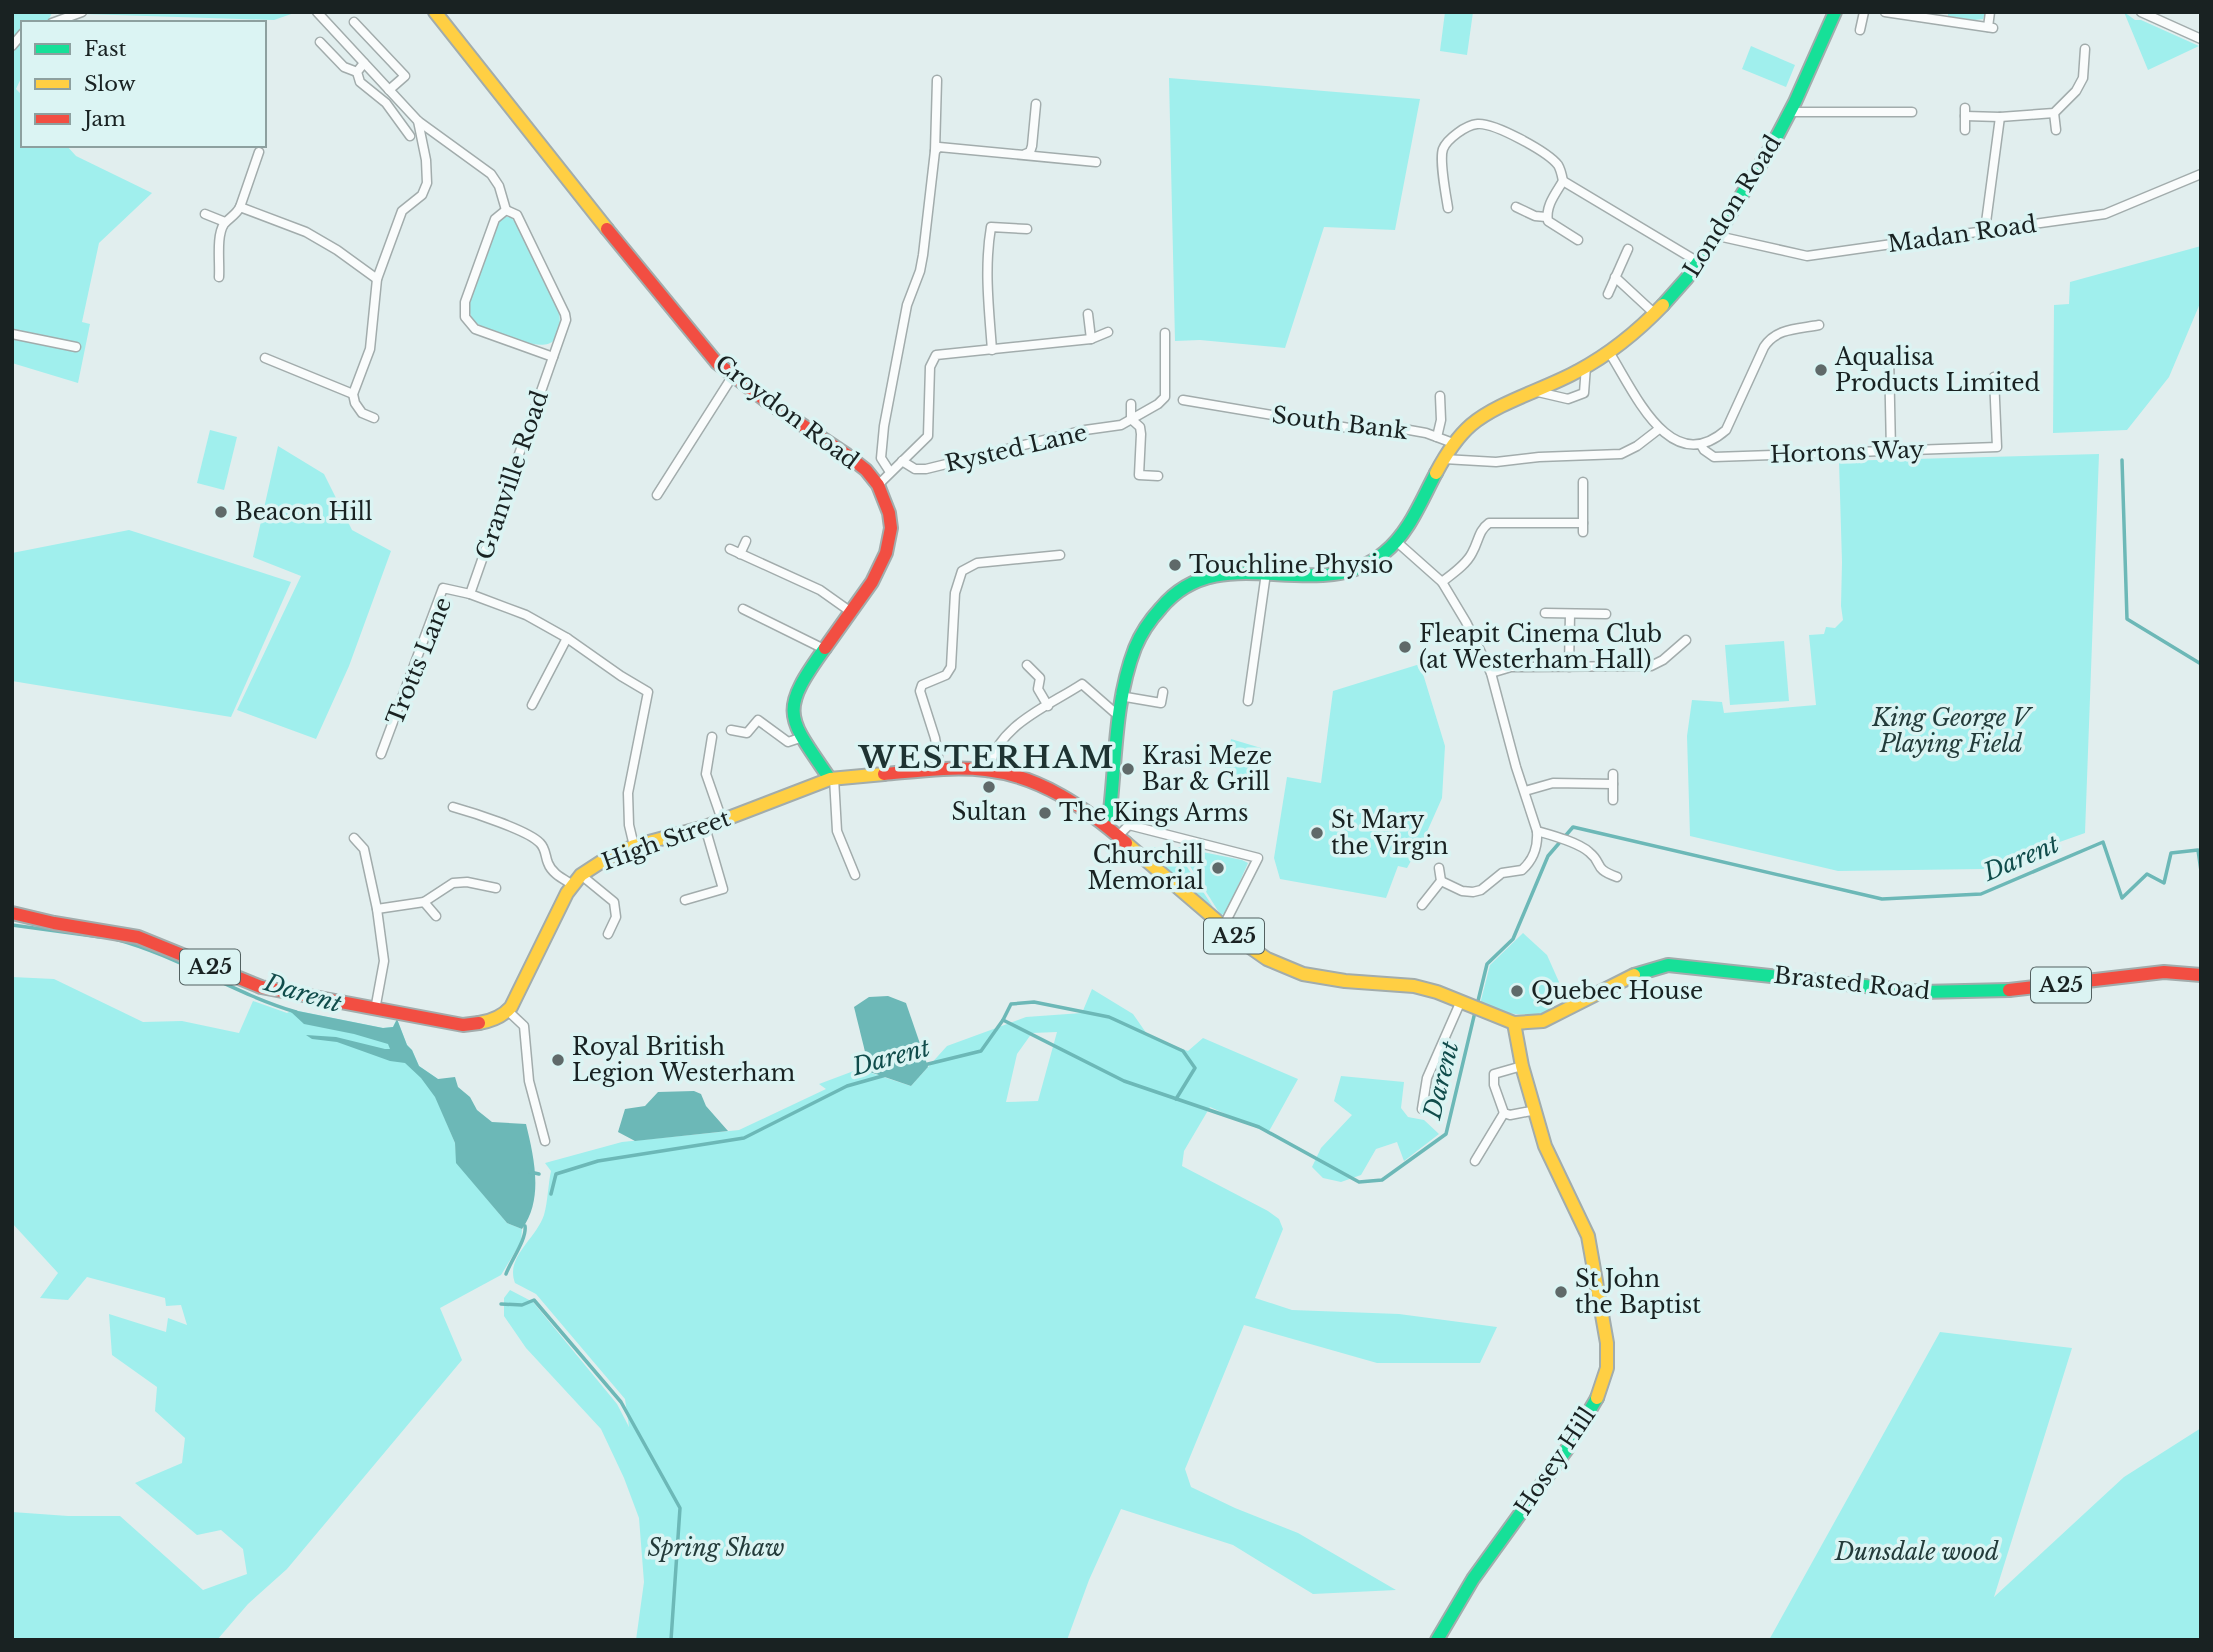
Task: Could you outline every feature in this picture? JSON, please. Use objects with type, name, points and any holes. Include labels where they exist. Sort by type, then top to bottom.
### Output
[{"type":"main road","name":"Croydon Road","points":[[435,12],[689,331],[732,377],[846,455],[866,470],[878,485],[889,513],[889,541],[879,568],[797,690],[793,714],[800,738],[832,778]]},
{"type":"main road","name":"London Road","points":[[1102,822],[1110,807],[1118,712],[1126,669],[1154,614],[1176,591],[1212,573],[1266,573],[1312,578],[1345,574],[1385,553],[1397,542],[1453,443],[1475,421],[1609,352],[1654,314],[1700,263],[1790,113],[1835,12]]},
{"type":"main road","name":"A25","points":[[832,778],[940,769],[988,771],[1017,776],[1069,799],[1102,822],[1223,928],[1267,959],[1303,974],[1345,981],[1414,986],[1437,992],[1514,1023]]},
{"type":"main road","name":"High Street","points":[[508,1011],[528,976],[559,907],[577,880],[604,860],[634,846],[705,827],[832,778]]},
{"type":"main road","name":"A25","points":[[12,913],[138,937],[261,987],[375,1010],[463,1025],[490,1021],[508,1011]]},
{"type":"main road","name":"Brasted Road","points":[[1514,1023],[1543,1021],[1630,976],[1668,965],[1689,965],[1921,992],[2018,990],[2164,972],[2201,975]]},
{"type":"main road","name":"Hosey Hill","points":[[1437,1640],[1472,1579],[1567,1449],[1594,1406],[1607,1368],[1607,1343],[1588,1236],[1545,1146],[1522,1066],[1514,1023]]},
{"type":"street","points":[[57,21],[82,12]]},
{"type":"street","name":"Granville Road","points":[[317,12],[418,121],[491,174],[499,186],[506,210],[517,215],[565,314],[565,325],[470,594]]},
{"type":"street","points":[[1860,30],[1864,12]]},
{"type":"street","points":[[1885,12],[1991,28],[1990,12]]},
{"type":"street","points":[[2141,12],[2201,39]]},
{"type":"street","points":[[354,22],[405,76],[389,90]]},
{"type":"street","points":[[320,42],[344,66],[357,72],[360,82],[386,103],[410,136]]},
{"type":"street","points":[[1965,130],[1965,112],[2000,117],[2054,113],[2076,91],[2083,78],[2085,49]]},
{"type":"street","points":[[357,72],[364,63]]},
{"type":"street","points":[[890,472],[881,458],[884,426],[907,305],[923,255],[934,151],[937,80]]},
{"type":"street","points":[[1022,154],[1027,154],[1032,146],[1036,104]]},
{"type":"street","points":[[1790,113],[1912,112]]},
{"type":"street","points":[[2054,113],[2056,130]]},
{"type":"street","points":[[1985,230],[2000,117]]},
{"type":"street","points":[[374,418],[362,413],[352,394],[370,349],[377,279],[402,211],[422,195],[428,183],[418,121]]},
{"type":"street","points":[[1448,208],[1442,156],[1444,147],[1468,126],[1488,125],[1538,149],[1557,164],[1563,181],[1700,263]]},
{"type":"street","points":[[934,151],[939,147],[1096,162]]},
{"type":"street","points":[[219,277],[221,232],[225,222],[235,216],[240,207],[259,152]]},
{"type":"street","name":"Madan Road","points":[[1718,236],[1807,256],[2105,214],[2201,174]]},
{"type":"street","points":[[1546,217],[1563,181]]},
{"type":"street","points":[[240,207],[306,232],[337,250],[377,279]]},
{"type":"street","points":[[1516,207],[1535,216],[1546,217]]},
{"type":"street","points":[[506,210],[495,219],[465,302],[465,317],[475,329],[554,357]]},
{"type":"street","points":[[205,214],[225,222]]},
{"type":"street","points":[[1546,217],[1578,240]]},
{"type":"street","points":[[992,350],[986,279],[991,227],[1027,229]]},
{"type":"street","points":[[1608,293],[1628,248]]},
{"type":"street","points":[[1615,277],[1654,314]]},
{"type":"street","points":[[1088,314],[1091,339]]},
{"type":"street","points":[[1702,445],[1715,440],[1726,430],[1770,337],[1819,325]]},
{"type":"street","points":[[878,485],[928,436],[932,360],[936,355],[1091,339],[1108,332]]},
{"type":"street","name":"Rysted Lane","points":[[902,461],[915,469],[926,469],[1086,430],[1121,425],[1158,404],[1165,397],[1165,332]]},
{"type":"street","points":[[12,334],[76,347]]},
{"type":"street","points":[[1444,459],[1496,462],[1539,457],[1621,454],[1637,446],[1659,429],[1609,352]]},
{"type":"street","points":[[1889,356],[1891,451]]},
{"type":"street","points":[[265,358],[352,394]]},
{"type":"street","points":[[1536,391],[1568,398],[1584,393],[1586,366]]},
{"type":"street","points":[[657,495],[732,377]]},
{"type":"street","name":"Hortons Way","points":[[1659,429],[1677,442],[1702,445],[1704,450],[1714,457],[1997,447],[1994,377]]},
{"type":"street","points":[[1437,437],[1441,420],[1440,396]]},
{"type":"street","name":"South Bank","points":[[1183,400],[1349,428],[1398,428],[1453,443]]},
{"type":"street","points":[[1131,404],[1131,419],[1140,427],[1141,434],[1139,475],[1158,476]]},
{"type":"street","points":[[1583,482],[1583,533]]},
{"type":"street","points":[[1442,582],[1468,559],[1474,551],[1482,528],[1489,523],[1583,523]]},
{"type":"street","points":[[740,554],[746,541]]},
{"type":"street","points":[[1397,542],[1442,582],[1466,622],[1491,673],[1513,757],[1537,831],[1538,842],[1534,855],[1522,870],[1502,873],[1481,890],[1473,892],[1462,891],[1441,881]]},
{"type":"street","points":[[730,549],[820,590],[851,612]]},
{"type":"street","points":[[940,769],[935,738],[920,691],[922,685],[946,675],[951,667],[954,593],[962,570],[976,563],[1060,555]]},
{"type":"street","points":[[1248,701],[1266,573]]},
{"type":"street","name":"Trotts Lane","points":[[382,754],[443,588],[470,594]]},
{"type":"street","points":[[470,594],[507,606],[566,638],[648,692],[628,793],[629,824],[634,846]]},
{"type":"street","points":[[743,609],[824,649]]},
{"type":"street","points":[[1545,613],[1606,614]]},
{"type":"street","points":[[1569,667],[1570,614]]},
{"type":"street","points":[[532,705],[566,638]]},
{"type":"street","points":[[1491,673],[1511,667],[1651,666],[1669,656],[1686,640]]},
{"type":"street","points":[[1027,664],[1040,678],[1038,689],[1048,706]]},
{"type":"street","points":[[988,771],[995,747],[1029,715],[1082,684],[1114,712],[1118,712]]},
{"type":"street","points":[[1120,696],[1161,704],[1163,692]]},
{"type":"street","points":[[731,730],[747,733],[758,720],[788,742],[800,738]]},
{"type":"street","points":[[712,737],[705,774],[722,820]]},
{"type":"street","points":[[1613,774],[1613,800]]},
{"type":"street","points":[[832,778],[837,831],[855,875]]},
{"type":"street","points":[[1525,791],[1553,783],[1613,784]]},
{"type":"street","points":[[453,807],[475,813],[540,842],[554,872],[577,880],[614,902],[616,917],[608,934]]},
{"type":"street","points":[[1118,836],[1129,825],[1258,858],[1223,928]]},
{"type":"street","points":[[685,900],[723,889],[705,827]]},
{"type":"street","points":[[1537,831],[1555,835],[1590,852],[1602,872],[1617,877]]},
{"type":"street","points":[[354,838],[364,849],[377,909],[384,961],[375,1010]]},
{"type":"street","points":[[1422,905],[1441,881],[1439,868]]},
{"type":"street","points":[[377,909],[424,902],[453,883],[467,882],[496,888]]},
{"type":"street","points":[[424,902],[436,916]]},
{"type":"street","points":[[1422,1109],[1427,1079],[1460,1003]]},
{"type":"street","points":[[508,1011],[524,1026],[529,1081],[545,1141]]},
{"type":"street","points":[[1504,1113],[1494,1086],[1494,1074],[1522,1066]]},
{"type":"street","points":[[1504,1113],[1519,1115],[1536,1110]]},
{"type":"street","points":[[1475,1161],[1504,1113]]},
{"type":"green space","points":[[12,12],[297,12],[274,20],[52,13],[48,21],[21,21],[21,78],[16,89],[21,94],[21,147],[68,147],[76,156],[152,193],[99,243],[82,322],[90,324],[78,383],[12,363]]},
{"type":"green space","points":[[1445,12],[1473,12],[1467,55],[1440,51]]},
{"type":"green space","points":[[1948,12],[1985,12],[1983,19],[1975,20],[1948,16]]},
{"type":"green space","points":[[2124,12],[2135,20],[2141,20],[2199,46],[2148,70]]},
{"type":"green space","points":[[1751,46],[1795,65],[1786,87],[1742,69]]},
{"type":"green space","points":[[1169,78],[1420,99],[1395,230],[1324,227],[1285,348],[1200,340],[1175,341]]},
{"type":"green space","points":[[511,217],[518,226],[559,312],[560,327],[557,337],[551,343],[543,345],[523,342],[476,323],[471,316],[469,302],[499,220]]},
{"type":"green space","points":[[2201,246],[2201,301],[2169,377],[2127,430],[2053,433],[2054,305],[2069,304],[2070,282]]},
{"type":"green space","points":[[210,430],[237,437],[224,490],[197,483]]},
{"type":"green space","points":[[278,446],[324,474],[352,530],[391,551],[349,666],[316,739],[237,710],[301,576],[253,557]]},
{"type":"green space","name":"King George V Playing Field","points":[[2099,454],[2085,833],[1983,869],[1838,871],[1690,836],[1687,736],[1692,700],[1722,702],[1724,713],[1816,705],[1809,635],[1824,634],[1826,627],[1835,628],[1843,620],[1839,461]]},
{"type":"green space","points":[[129,530],[291,582],[231,717],[12,681],[12,553]]},
{"type":"green space","points":[[1784,641],[1789,701],[1730,705],[1725,645]]},
{"type":"green space","points":[[1420,664],[1445,746],[1442,798],[1407,868],[1398,866],[1386,898],[1280,879],[1274,858],[1287,777],[1321,783],[1333,691]]},
{"type":"green space","points":[[1231,739],[1261,748],[1249,780],[1224,772]]},
{"type":"green space","points":[[1164,843],[1174,847],[1213,907],[1184,883],[1188,879],[1185,876],[1180,880],[1149,856],[1154,847],[1164,847]]},
{"type":"green space","points":[[1178,847],[1248,863],[1225,915],[1220,914]]},
{"type":"green space","points":[[1523,933],[1547,955],[1559,982],[1552,1012],[1516,1014],[1480,1004],[1490,965]]},
{"type":"green space","points":[[12,977],[54,979],[143,1022],[182,1021],[239,1033],[253,1001],[287,1013],[293,1010],[383,1028],[393,1027],[397,1019],[419,1066],[438,1079],[437,1100],[455,1143],[457,1163],[507,1223],[522,1229],[521,1242],[501,1275],[440,1308],[462,1360],[287,1569],[248,1604],[217,1640],[12,1640],[12,1512],[120,1516],[203,1590],[247,1574],[243,1549],[221,1530],[197,1535],[135,1483],[182,1463],[185,1438],[155,1411],[157,1387],[112,1355],[109,1314],[166,1332],[168,1318],[187,1325],[181,1305],[166,1306],[165,1298],[87,1277],[68,1300],[40,1298],[58,1273],[12,1223]]},
{"type":"green space","name":"Spring Shaw","points":[[1092,989],[1133,1014],[1149,1037],[1188,1051],[1203,1038],[1298,1079],[1268,1133],[1210,1107],[1184,1151],[1182,1166],[1279,1219],[1283,1229],[1255,1298],[1292,1310],[1399,1314],[1497,1327],[1480,1363],[1377,1363],[1244,1325],[1185,1469],[1191,1487],[1298,1533],[1396,1590],[1313,1594],[1233,1545],[1121,1509],[1089,1580],[1067,1640],[636,1640],[644,1582],[639,1518],[624,1478],[601,1429],[526,1348],[504,1316],[504,1298],[510,1290],[533,1302],[617,1404],[629,1427],[625,1399],[536,1294],[515,1283],[514,1265],[544,1215],[551,1171],[545,1163],[622,1142],[739,1130],[826,1089],[819,1084],[859,1069],[911,1086],[947,1046],[1026,1017],[1082,1013]],"holes":[[[1057,1032],[1038,1101],[1006,1102],[1017,1054],[1032,1033]]]},
{"type":"green space","points":[[1341,1076],[1404,1082],[1401,1108],[1408,1117],[1424,1120],[1439,1134],[1404,1161],[1397,1142],[1376,1149],[1361,1175],[1341,1182],[1323,1178],[1312,1167],[1321,1148],[1352,1115],[1334,1101]]},
{"type":"green space","name":"Dunsdale wood","points":[[1940,1332],[2072,1348],[1994,1597],[2124,1477],[2201,1428],[2201,1640],[1769,1640]]},
{"type":"water","points":[[888,996],[906,1003],[928,1067],[911,1086],[870,1072],[854,1007],[869,997]]},
{"type":"water","points":[[293,1010],[383,1028],[393,1027],[397,1019],[419,1066],[438,1079],[455,1077],[458,1087],[470,1097],[477,1110],[492,1122],[526,1124],[534,1164],[535,1191],[529,1217],[522,1229],[507,1223],[456,1163],[455,1143],[435,1097],[405,1063],[390,1061],[337,1042],[312,1039],[306,1035],[336,1037],[390,1049],[388,1044],[304,1024],[291,1012]]},
{"type":"water","points":[[694,1091],[701,1094],[706,1106],[728,1131],[635,1141],[618,1132],[625,1109],[645,1106],[658,1092]]},
{"type":"waterway","points":[[2122,460],[2127,619],[2201,664]]},
{"type":"waterway","name":"Darent","points":[[1477,1005],[1487,964],[1513,939],[1548,856],[1573,827],[1882,899],[1981,894],[2103,842],[2122,898],[2147,874],[2164,883],[2171,853],[2198,850],[2201,871]]},
{"type":"waterway","name":"Darent","points":[[12,925],[100,937]]},
{"type":"waterway","name":"Darent","points":[[115,939],[139,946],[250,995],[296,1012]]},
{"type":"waterway","points":[[1003,1020],[1011,1004],[1034,1002],[1109,1017],[1183,1051],[1195,1068],[1176,1099]]},
{"type":"waterway","name":"Darent","points":[[924,1065],[981,1051],[1003,1020],[1124,1081],[1259,1127],[1359,1182],[1382,1180],[1446,1134],[1475,1012]]},
{"type":"waterway","name":"Darent","points":[[551,1194],[556,1174],[598,1161],[744,1138],[847,1086],[886,1075]]},
{"type":"waterway","name":"Darent","points":[[530,1172],[539,1174]]},
{"type":"waterway","points":[[506,1274],[521,1243],[525,1226]]},
{"type":"waterway","points":[[501,1304],[522,1305],[534,1300],[621,1402],[680,1508],[671,1640]]},
{"type":"traffic: fast","points":[[1663,305],[1687,278],[1716,237],[1773,144],[1835,12]]},
{"type":"traffic: fast","points":[[1102,822],[1110,811],[1117,729],[1128,668],[1140,637],[1161,608],[1185,587],[1212,576],[1240,573],[1329,575],[1358,568],[1384,553],[1401,536],[1436,473]]},
{"type":"traffic: fast","points":[[825,648],[800,687],[794,714],[804,741],[830,779]]},
{"type":"traffic: fast","points":[[1634,975],[1668,965],[1921,992],[2009,990]]},
{"type":"traffic: fast","points":[[1437,1640],[1473,1579],[1567,1449],[1597,1398]]},
{"type":"traffic: slow","points":[[435,12],[607,229]]},
{"type":"traffic: slow","points":[[1436,473],[1460,436],[1471,425],[1508,403],[1590,364],[1623,341],[1663,305]]},
{"type":"traffic: slow","points":[[479,1023],[496,1018],[511,1007],[567,893],[581,875],[604,860],[634,846],[705,827],[830,779],[884,774]]},
{"type":"traffic: slow","points":[[1126,843],[1237,938],[1267,959],[1303,974],[1345,981],[1414,986],[1437,992],[1514,1023],[1543,1021],[1634,975]]},
{"type":"traffic: slow","points":[[1514,1023],[1522,1066],[1545,1146],[1588,1236],[1607,1343],[1607,1368],[1597,1398]]},
{"type":"traffic: jam","points":[[607,229],[717,363],[765,400],[847,455],[866,470],[878,485],[889,513],[891,528],[886,553],[872,582],[825,648]]},
{"type":"traffic: jam","points":[[884,774],[935,769],[1006,773],[1061,796],[1126,843]]},
{"type":"traffic: jam","points":[[12,913],[138,937],[261,987],[463,1025],[479,1023]]},
{"type":"traffic: jam","points":[[2009,990],[2164,972],[2201,975]]},
{"type":"place","name":"Aqualisa Products Limited","points":[[1821,370]]},
{"type":"place","name":"Beacon Hill","points":[[221,512]]},
{"type":"place","name":"Touchline Physio","points":[[1175,565]]},
{"type":"place","name":"Fleapit Cinema Club (at Westerham Hall)","points":[[1405,647]]},
{"type":"place","name":"Krasi Meze Bar & Grill","points":[[1128,769]]},
{"type":"place","name":"Sultan","points":[[989,787]]},
{"type":"place","name":"The Kings Arms","points":[[1045,813]]},
{"type":"place","name":"St Mary the Virgin","points":[[1317,833]]},
{"type":"place","name":"Churchill Memorial","points":[[1218,868]]},
{"type":"place","name":"Quebec House","points":[[1517,991]]},
{"type":"place","name":"Royal British Legion Westerham","points":[[558,1060]]},
{"type":"place","name":"St John the Baptist","points":[[1561,1292]]},
{"type":"district","name":"WESTERHAM","points":[[987,757]]}]
